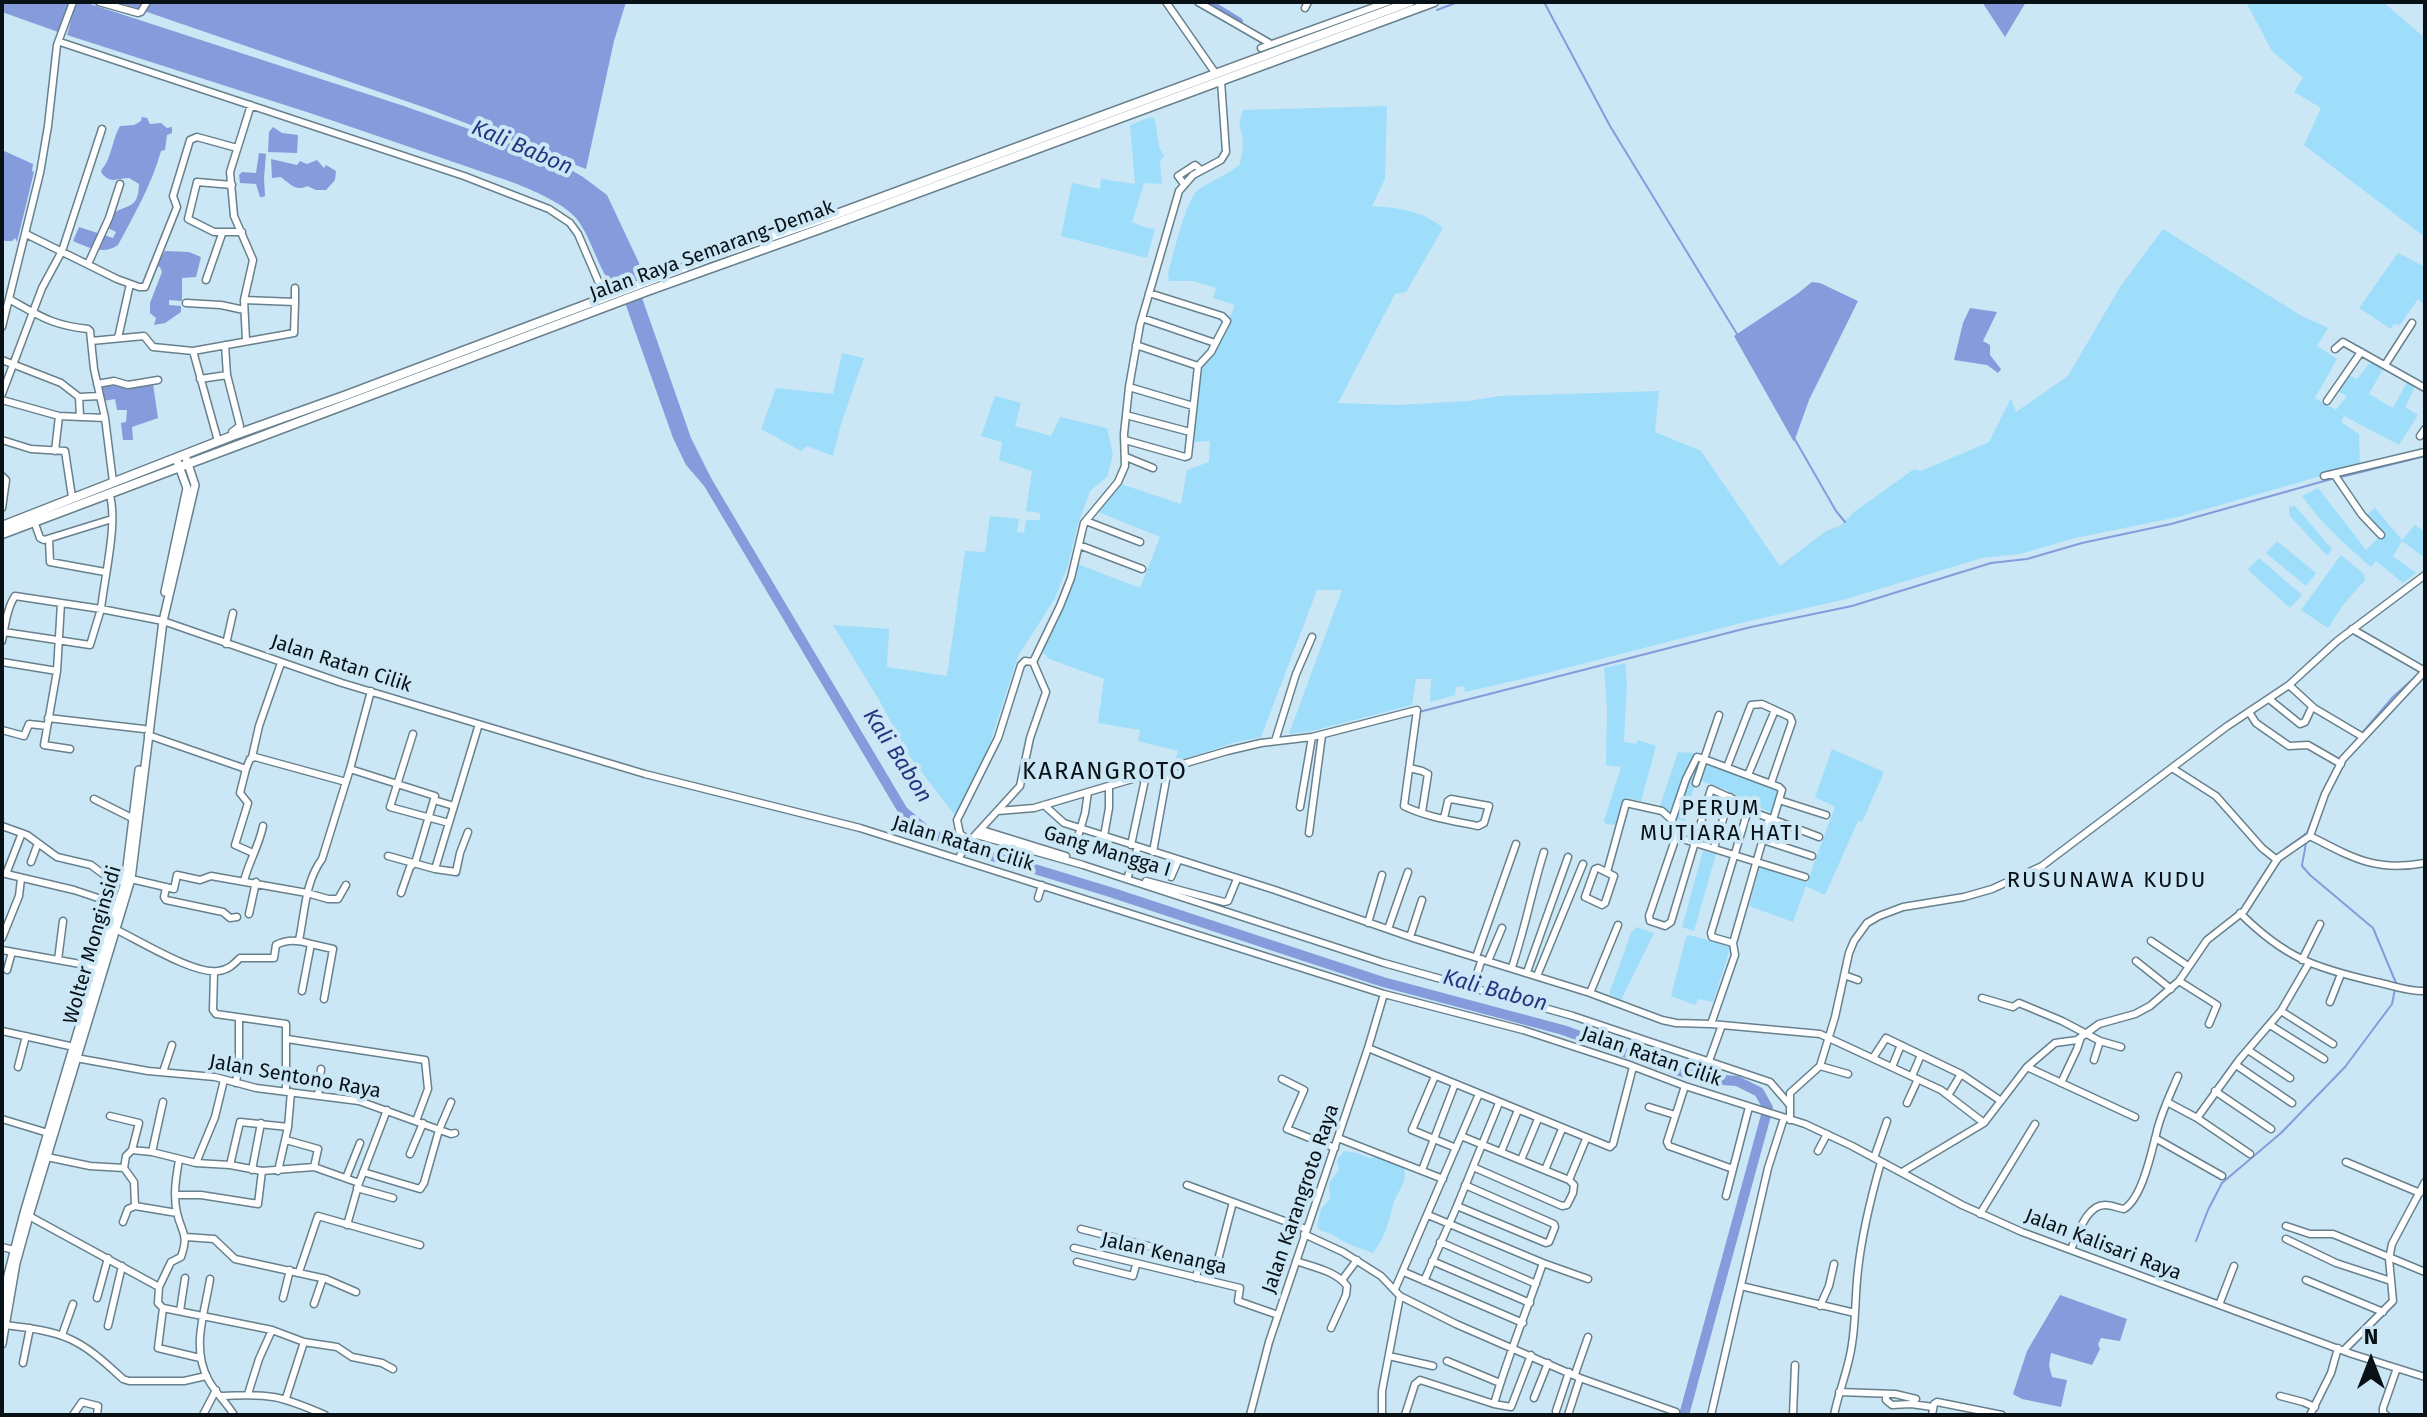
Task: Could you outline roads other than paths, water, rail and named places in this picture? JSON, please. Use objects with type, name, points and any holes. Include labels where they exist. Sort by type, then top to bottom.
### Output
[{"type":"highway","name":"Jalan Raya Semarang-Demak","points":[[1218,78],[1274,47],[1309,44],[1410,2]]},
{"type":"highway","name":"Jalan Raya Semarang-Demak","points":[[182,461],[218,441],[611,298],[817,230],[1309,44],[1434,2]]},
{"type":"highway","name":"Jalan Raya Semarang-Demak","points":[[2,534],[182,461],[611,298]]},
{"type":"highway","points":[[2,526],[113,482],[182,461]]},
{"type":"main road","points":[[182,461],[190,482]]},
{"type":"main road","name":"Wolter Monginsidi","points":[[2,1310],[14,1250],[48,1133],[133,881],[146,732],[161,620],[190,482]]},
{"type":"main road","name":"Wolter Monginsidi","points":[[161,620],[190,482]]},
{"type":"main road","name":"Wolter Monginsidi","points":[[2,1344],[16,1263],[76,1058],[97,967],[119,905],[133,881],[132,818],[146,732]]},
{"type":"street","points":[[2,327],[26,234],[48,126],[55,62],[73,2]]},
{"type":"street","points":[[99,2],[136,13],[141,12],[147,2]]},
{"type":"street","points":[[1033,662],[1071,578],[1086,521],[1118,482],[1125,466],[1126,415],[1136,345],[1179,191],[1201,170],[1221,160],[1226,152],[1218,78],[1166,2]]},
{"type":"street","points":[[1198,2],[1274,47],[1388,2]]},
{"type":"street","points":[[1256,36],[1262,52]]},
{"type":"street","points":[[60,42],[464,176],[560,215],[578,234],[611,298]]},
{"type":"street","points":[[246,340],[244,300],[253,260],[233,213],[230,170],[251,105]]},
{"type":"street","points":[[2,394],[42,288],[62,251],[102,129]]},
{"type":"street","points":[[26,234],[142,288],[177,207],[173,196],[192,139],[197,137],[237,148]]},
{"type":"street","points":[[232,185],[197,182],[189,220],[222,234],[242,232]]},
{"type":"street","points":[[88,264],[120,184]]},
{"type":"street","points":[[206,280],[222,234]]},
{"type":"street","points":[[118,338],[130,284]]},
{"type":"street","points":[[91,341],[144,336],[153,347],[193,351],[294,333],[295,288]]},
{"type":"street","points":[[1125,440],[1187,457],[1198,366],[1211,352],[1226,324],[1226,319],[1149,293]]},
{"type":"street","points":[[9,299],[57,325],[90,331],[113,482]]},
{"type":"street","points":[[244,300],[295,302]]},
{"type":"street","points":[[186,303],[244,310]]},
{"type":"street","points":[[1142,318],[1215,343]]},
{"type":"street","points":[[2385,365],[2412,323]]},
{"type":"street","points":[[2335,349],[2342,341],[2425,388]]},
{"type":"street","points":[[225,345],[227,375],[240,426],[232,432],[232,436]]},
{"type":"street","points":[[1136,345],[1198,366]]},
{"type":"street","points":[[193,351],[218,441]]},
{"type":"street","points":[[2327,401],[2361,352]]},
{"type":"street","points":[[2,360],[61,383],[79,397],[100,396]]},
{"type":"street","points":[[200,379],[227,375]]},
{"type":"street","points":[[97,384],[114,381],[128,385],[158,380]]},
{"type":"street","points":[[1129,387],[1193,406]]},
{"type":"street","points":[[79,397],[80,417]]},
{"type":"street","points":[[2,400],[59,416],[105,418]]},
{"type":"street","points":[[1126,415],[1190,432]]},
{"type":"street","points":[[55,451],[59,416]]},
{"type":"street","points":[[2420,436],[2425,429]]},
{"type":"street","points":[[2,440],[31,449],[66,453],[72,497]]},
{"type":"street","points":[[2324,476],[2425,452]]},
{"type":"street","points":[[1126,457],[1153,468]]},
{"type":"street","points":[[2334,474],[2362,515],[2381,535]]},
{"type":"street","points":[[2,476],[6,480],[2,508]]},
{"type":"street","points":[[4,632],[90,645],[101,609],[112,513],[109,493]]},
{"type":"street","points":[[34,521],[39,535],[49,539],[112,513]]},
{"type":"street","points":[[1086,521],[1140,542]]},
{"type":"street","points":[[49,539],[50,562],[105,572]]},
{"type":"street","points":[[1079,545],[1142,569]]},
{"type":"street","points":[[1711,1415],[1768,1168],[1792,1090],[1820,1066],[1854,941],[1867,923],[1913,904],[1983,892],[2042,866],[2289,685],[2352,629],[2425,575]]},
{"type":"street","name":"Jalan Ratan Cilik","points":[[4,618],[15,596],[161,620],[281,663],[645,774],[860,828],[959,857],[1040,891],[1384,994],[1523,1030],[1785,1118]]},
{"type":"street","points":[[61,603],[57,671],[44,746],[70,749]]},
{"type":"street","points":[[226,644],[233,613]]},
{"type":"street","points":[[2,641],[4,618]]},
{"type":"street","points":[[1902,1172],[1984,1123],[2027,1067],[2055,1043],[2068,1042],[2099,1024],[2135,1014],[2171,989],[2207,940],[2240,913],[2277,860],[2310,836],[2325,794],[2341,764],[2425,671],[2352,629]]},
{"type":"street","points":[[1276,737],[1296,674],[1312,637]]},
{"type":"street","points":[[969,842],[960,834],[957,820],[998,738],[1021,665],[1025,661],[1033,662]]},
{"type":"street","points":[[2,662],[57,671]]},
{"type":"street","points":[[959,857],[1020,786],[1030,738],[1045,698],[1045,688],[1033,662]]},
{"type":"street","points":[[253,853],[235,843],[248,803],[240,793],[281,663]]},
{"type":"street","points":[[2289,685],[2312,707],[2363,737]]},
{"type":"street","points":[[299,940],[307,893],[314,869],[322,859],[371,691]]},
{"type":"street","points":[[2269,699],[2300,724],[2305,722],[2312,707]]},
{"type":"street","points":[[1727,767],[1751,705],[1762,704],[1790,717],[1792,722],[1771,783]]},
{"type":"street","points":[[998,811],[1044,805],[1276,737],[1312,737],[1417,710],[1403,803],[1422,812],[1444,818],[1480,826],[1484,823],[1489,806],[1451,799],[1444,818]]},
{"type":"street","points":[[1748,775],[1775,710]]},
{"type":"street","points":[[2249,712],[2256,723],[2289,746],[2308,745],[2341,764]]},
{"type":"street","points":[[1696,783],[1719,715]]},
{"type":"street","points":[[2,730],[24,736],[29,724],[47,722],[146,732],[246,769]]},
{"type":"street","points":[[435,869],[479,724]]},
{"type":"street","points":[[413,734],[390,807],[449,823]]},
{"type":"street","points":[[1309,833],[1326,734]]},
{"type":"street","points":[[1300,807],[1312,737]]},
{"type":"street","points":[[252,757],[346,782]]},
{"type":"street","points":[[1711,789],[1671,922],[1663,925],[1650,921],[1648,918],[1676,837],[1672,820],[1695,757],[1781,788],[1733,943],[1735,955],[1711,1024]]},
{"type":"street","points":[[1409,768],[1428,774],[1422,812]]},
{"type":"street","points":[[2172,768],[2216,796],[2262,848],[2277,860]]},
{"type":"street","points":[[350,769],[434,795],[415,863],[409,868],[401,893]]},
{"type":"street","points":[[1153,852],[1168,769]]},
{"type":"street","points":[[1146,775],[1127,877],[1384,963],[1573,1016],[1709,1061],[1770,1082],[1789,1104]]},
{"type":"street","points":[[1686,779],[1730,797],[1747,806],[1748,810],[1819,837]]},
{"type":"street","points":[[1104,836],[1109,786]]},
{"type":"street","points":[[1075,847],[1088,792]]},
{"type":"street","points":[[1714,848],[1730,797]]},
{"type":"street","points":[[94,799],[132,818]]},
{"type":"street","points":[[434,800],[454,806]]},
{"type":"street","points":[[1779,800],[1826,815]]},
{"type":"street","points":[[1607,872],[1626,803],[1662,811],[1672,820]]},
{"type":"street","points":[[1044,805],[1061,821],[1081,829],[1410,937],[1512,967],[1662,1020],[1808,1032],[1828,1038],[1949,1094],[1984,1123]]},
{"type":"street","points":[[1733,943],[1711,935],[1748,810]]},
{"type":"street","points":[[2,826],[22,833],[57,857],[91,865],[107,877],[166,888],[174,889],[177,875],[200,880],[211,876],[338,899],[346,885]]},
{"type":"street","points":[[244,881],[253,853],[259,846],[263,826]]},
{"type":"street","points":[[388,856],[452,873],[457,871],[468,832]]},
{"type":"street","name":"Gang Mangga I","points":[[980,832],[1127,877],[1224,902],[1228,901],[1237,879]]},
{"type":"street","points":[[22,833],[4,874],[74,890],[119,905]]},
{"type":"street","points":[[2310,836],[2357,860],[2401,867],[2425,862]]},
{"type":"street","points":[[1676,837],[1805,877]]},
{"type":"street","points":[[1763,840],[1812,856]]},
{"type":"street","points":[[31,862],[38,843]]},
{"type":"street","points":[[1472,988],[1516,844]]},
{"type":"street","points":[[1512,967],[1544,852]]},
{"type":"street","points":[[1527,972],[1568,857]]},
{"type":"street","points":[[1171,877],[1178,861]]},
{"type":"street","points":[[1537,976],[1583,864]]},
{"type":"street","points":[[1595,869],[1607,872],[1614,876],[1605,903],[1601,905],[1586,900],[1595,869]]},
{"type":"street","points":[[1388,929],[1408,872]]},
{"type":"street","points":[[1368,923],[1382,875]]},
{"type":"street","points":[[2,938],[4,926],[19,896],[21,879]]},
{"type":"street","points":[[249,914],[256,882]]},
{"type":"street","points":[[166,888],[166,900],[223,912],[230,918],[237,917]]},
{"type":"street","points":[[1410,937],[1422,900]]},
{"type":"street","points":[[2240,913],[2261,934],[2289,954],[2305,961],[2341,974],[2425,991]]},
{"type":"street","points":[[58,960],[63,921]]},
{"type":"street","points":[[2197,1118],[2215,1091],[2281,1011],[2320,924]]},
{"type":"street","points":[[1590,993],[1618,925]]},
{"type":"street","points":[[1482,959],[1502,928]]},
{"type":"street","points":[[117,930],[189,966],[214,972],[230,968],[240,958],[274,958],[278,944],[299,940],[333,949],[324,999]]},
{"type":"street","points":[[2151,941],[2188,966]]},
{"type":"street","points":[[302,991],[311,944]]},
{"type":"street","points":[[2,950],[97,967]]},
{"type":"street","points":[[7,970],[12,952]]},
{"type":"street","points":[[2136,961],[2171,989]]},
{"type":"street","points":[[214,972],[214,1012],[285,1023],[287,1027],[288,1127],[278,1171]]},
{"type":"street","points":[[2330,1002],[2341,974]]},
{"type":"street","points":[[1844,975],[1858,980]]},
{"type":"street","points":[[2179,981],[2217,1005],[2209,1024]]},
{"type":"street","name":"Jalan Karangroto Raya","points":[[1250,1415],[1269,1342],[1384,994]]},
{"type":"street","points":[[1982,998],[2013,1007],[2019,1003],[2062,1021],[2083,1036],[2121,1047]]},
{"type":"street","points":[[2281,1011],[2333,1044]]},
{"type":"street","points":[[236,1083],[239,1018]]},
{"type":"street","points":[[1709,1061],[1722,1025]]},
{"type":"street","points":[[2270,1025],[2324,1059]]},
{"type":"street","points":[[2,1031],[77,1043]]},
{"type":"street","points":[[18,1067],[26,1036]]},
{"type":"street","points":[[2061,1083],[2083,1036]]},
{"type":"street","points":[[1873,1058],[1885,1038],[1961,1074],[2001,1101]]},
{"type":"street","points":[[287,1039],[425,1060],[428,1089],[410,1154]]},
{"type":"street","points":[[2094,1060],[2100,1041]]},
{"type":"street","points":[[163,1072],[172,1045]]},
{"type":"street","points":[[1892,1067],[1901,1045]]},
{"type":"street","points":[[1368,1048],[1610,1147],[1633,1067]]},
{"type":"street","points":[[2248,1050],[2290,1078]]},
{"type":"street","points":[[1907,1103],[1921,1055]]},
{"type":"street","name":"Jalan Sentono Raya","points":[[76,1058],[224,1080],[256,1088],[359,1101],[387,1110],[358,1185],[347,1225]]},
{"type":"street","points":[[2236,1065],[2292,1103]]},
{"type":"street","points":[[1820,1066],[1848,1074]]},
{"type":"street","points":[[2027,1067],[2135,1117]]},
{"type":"street","points":[[318,1096],[321,1069]]},
{"type":"street","points":[[1949,1094],[1961,1074]]},
{"type":"street","points":[[1435,1076],[1412,1130],[1456,1148]]},
{"type":"street","points":[[2071,1249],[2094,1207],[2108,1205],[2121,1209],[2129,1206],[2152,1156],[2155,1138],[2178,1076]]},
{"type":"street","points":[[1282,1079],[1304,1090],[1287,1129],[1335,1148]]},
{"type":"street","points":[[196,1163],[215,1117],[224,1080]]},
{"type":"street","points":[[1422,1170],[1455,1084]]},
{"type":"street","points":[[1685,1086],[1667,1142],[1669,1146],[1733,1169]]},
{"type":"street","points":[[2215,1091],[2271,1129]]},
{"type":"street","points":[[1395,1289],[1479,1094]]},
{"type":"street","points":[[152,1152],[163,1102]]},
{"type":"street","points":[[363,1172],[420,1189],[451,1102]]},
{"type":"street","points":[[2167,1102],[2250,1154]]},
{"type":"street","points":[[1424,1281],[1499,1103]]},
{"type":"street","points":[[1649,1107],[1675,1115]]},
{"type":"street","points":[[1726,1196],[1752,1108]]},
{"type":"street","points":[[387,1110],[455,1133]]},
{"type":"street","points":[[1501,1152],[1518,1110]]},
{"type":"street","points":[[110,1116],[139,1123],[124,1168],[134,1182],[135,1206]]},
{"type":"street","name":"Jalan Kalisari Raya","points":[[1785,1118],[1827,1134],[1980,1214],[2022,1232],[2425,1377]]},
{"type":"street","points":[[2,1119],[48,1133]]},
{"type":"street","points":[[1521,1160],[1538,1119]]},
{"type":"street","points":[[1834,1415],[1848,1370],[1864,1232],[1887,1121]]},
{"type":"street","points":[[230,1165],[240,1122],[288,1127]]},
{"type":"street","points":[[252,1170],[261,1123]]},
{"type":"street","points":[[1980,1214],[2035,1124]]},
{"type":"street","points":[[1545,1170],[1562,1129]]},
{"type":"street","points":[[1818,1151],[1827,1134]]},
{"type":"street","points":[[1461,1136],[1569,1180],[1574,1185],[1573,1193],[1567,1205],[1562,1206],[1473,1167]]},
{"type":"street","points":[[1338,1138],[1443,1179]]},
{"type":"street","points":[[2155,1138],[2222,1176]]},
{"type":"street","points":[[1569,1180],[1586,1139]]},
{"type":"street","points":[[286,1140],[318,1149],[314,1167]]},
{"type":"street","points":[[346,1178],[360,1143]]},
{"type":"street","points":[[132,1150],[196,1163],[262,1171],[314,1167],[393,1198]]},
{"type":"street","points":[[47,1157],[90,1166],[124,1168]]},
{"type":"street","points":[[179,1160],[177,1213],[186,1237],[181,1257],[171,1262],[159,1287],[158,1303],[163,1308],[337,1347],[352,1357],[382,1363],[393,1369]]},
{"type":"street","points":[[2346,1162],[2420,1193]]},
{"type":"street","points":[[176,1195],[201,1195],[258,1204],[262,1171]]},
{"type":"street","points":[[2310,1415],[2341,1349],[2393,1301],[2389,1259],[2392,1244],[2425,1182]]},
{"type":"street","points":[[1187,1185],[1305,1232],[1357,1260],[1400,1296],[1511,1348],[1676,1412]]},
{"type":"street","points":[[1457,1206],[1547,1244],[1555,1225],[1465,1185]]},
{"type":"street","points":[[2415,1201],[2425,1205]]},
{"type":"street","points":[[1210,1280],[1233,1202]]},
{"type":"street","points":[[123,1222],[128,1209],[135,1206],[177,1213]]},
{"type":"street","points":[[1428,1215],[1588,1279]]},
{"type":"street","points":[[29,1216],[159,1287]]},
{"type":"street","points":[[299,1272],[318,1216],[420,1245]]},
{"type":"street","points":[[2286,1226],[2310,1234],[2333,1234],[2425,1272]]},
{"type":"street","points":[[1081,1229],[1200,1259],[1196,1278]]},
{"type":"street","points":[[186,1237],[214,1239],[235,1259],[323,1278],[356,1292]]},
{"type":"street","points":[[2286,1239],[2336,1263],[2391,1281]]},
{"type":"street","points":[[1440,1242],[1536,1284]]},
{"type":"street","points":[[2,1247],[14,1250]]},
{"type":"street","name":"Jalan Kenanga","points":[[1074,1248],[1240,1288],[1239,1302],[1278,1315]]},
{"type":"street","points":[[97,1298],[108,1258]]},
{"type":"street","points":[[1342,1280],[1357,1260]]},
{"type":"street","points":[[1296,1261],[1342,1280],[1347,1291],[1331,1328]]},
{"type":"street","points":[[1432,1261],[1530,1303]]},
{"type":"street","points":[[1077,1262],[1133,1276],[1136,1265]]},
{"type":"street","points":[[1494,1404],[1543,1263]]},
{"type":"street","points":[[1820,1306],[1834,1264]]},
{"type":"street","points":[[108,1326],[122,1266]]},
{"type":"street","points":[[2219,1305],[2234,1266]]},
{"type":"street","points":[[283,1298],[290,1270]]},
{"type":"street","points":[[1404,1272],[1523,1323]]},
{"type":"street","points":[[180,1311],[185,1278]]},
{"type":"street","points":[[314,1304],[323,1278]]},
{"type":"street","points":[[210,1279],[199,1337],[200,1358],[206,1376],[234,1415]]},
{"type":"street","points":[[2306,1280],[2383,1312]]},
{"type":"street","points":[[1741,1286],[1855,1313]]},
{"type":"street","points":[[1382,1415],[1382,1391],[1400,1296]]},
{"type":"street","points":[[62,1335],[73,1304]]},
{"type":"street","points":[[163,1308],[158,1348],[200,1358]]},
{"type":"street","points":[[5,1325],[62,1335],[94,1352],[123,1379],[184,1381],[206,1376]]},
{"type":"street","points":[[23,1363],[30,1328]]},
{"type":"street","points":[[248,1394],[272,1330]]},
{"type":"street","points":[[1556,1411],[1575,1375],[1588,1337]]},
{"type":"street","points":[[286,1398],[304,1342]]},
{"type":"street","points":[[1405,1415],[1415,1384],[1420,1380],[1510,1412],[1531,1355]]},
{"type":"street","points":[[1389,1356],[1433,1366]]},
{"type":"street","points":[[1447,1361],[1500,1383]]},
{"type":"street","points":[[1534,1398],[1548,1363]]},
{"type":"street","points":[[1793,1415],[1795,1365]]},
{"type":"street","points":[[2386,1415],[2383,1408],[2397,1368]]},
{"type":"street","points":[[1568,1415],[1575,1375]]},
{"type":"street","points":[[1839,1392],[1916,1399]]},
{"type":"street","points":[[219,1393],[270,1394],[325,1415]]},
{"type":"street","points":[[203,1415],[219,1393]]},
{"type":"street","points":[[1886,1394],[1886,1400],[1892,1405],[1911,1404],[1932,1411],[1935,1402],[1940,1402],[2002,1415]]},
{"type":"street","points":[[2280,1396],[2315,1407]]},
{"type":"street","points":[[73,1415],[82,1402],[98,1406],[97,1415]]},
{"type":"water","points":[[2,2],[71,2],[61,33],[2,12]]},
{"type":"water","points":[[76,2],[84,2],[404,106],[534,152],[558,162],[607,195],[639,263],[640,292],[691,438],[714,484],[706,488],[686,465],[673,438],[623,297],[608,280],[585,232],[567,209],[509,181],[67,35]]},
{"type":"water","points":[[118,2],[626,2],[614,41],[586,169],[429,109]]},
{"type":"water","points":[[1982,2],[2026,2],[2005,37]]},
{"type":"water","points":[[142,117],[147,118],[150,124],[161,123],[167,128],[172,127],[172,133],[167,135],[165,150],[161,151],[148,187],[118,245],[102,250],[73,241],[79,227],[113,238],[116,232],[108,228],[115,212],[135,201],[139,184],[129,178],[111,180],[101,172],[120,126],[134,125]]},
{"type":"water","points":[[273,127],[282,133],[298,135],[297,153],[268,152],[269,132]]},
{"type":"water","points":[[2,150],[33,164],[34,172],[17,242],[15,238],[5,241],[2,238]]},
{"type":"water","points":[[259,153],[266,154],[263,197],[260,197],[256,184],[240,183],[239,175],[242,172],[256,173]]},
{"type":"water","points":[[271,159],[297,165],[300,161],[307,164],[317,160],[324,168],[326,165],[336,171],[335,180],[326,190],[307,186],[296,188],[281,177],[272,178]]},
{"type":"water","points":[[165,251],[189,252],[201,257],[196,277],[182,278],[182,301],[169,300],[169,305],[181,306],[181,312],[165,323],[154,325],[156,318],[150,313],[150,303],[162,272],[156,266]]},
{"type":"water","points":[[1812,282],[1858,301],[1809,400],[1794,442],[1734,336]]},
{"type":"water","points":[[1970,308],[1997,312],[1983,341],[1990,345],[1990,355],[2001,369],[1998,373],[1987,365],[1954,360]]},
{"type":"water","points":[[104,384],[153,384],[158,418],[132,427],[133,440],[123,440],[121,423],[126,422],[127,410],[117,410],[115,399],[103,401],[100,387]]},
{"type":"water","points":[[2060,1295],[2127,1319],[2120,1341],[2101,1338],[2098,1344],[2100,1349],[2092,1365],[2051,1353],[2049,1365],[2052,1377],[2067,1380],[2061,1407],[2022,1399],[2013,1394],[2027,1351]]},
{"type":"waterway","points":[[1205,2],[1238,22]]},
{"type":"waterway","points":[[1437,10],[1458,2]]},
{"type":"waterway","points":[[1544,2],[1610,126],[1737,334]]},
{"type":"waterway","points":[[1794,438],[1845,522]]},
{"type":"waterway","points":[[2341,477],[2425,456]]},
{"type":"waterway","name":"Kali Babon","points":[[704,476],[903,811],[927,831],[959,846],[1383,982],[1563,1030],[1672,1069],[1708,1079],[1737,1081],[1759,1092],[1768,1108],[1684,1415]]},
{"type":"waterway","points":[[1419,712],[1751,627],[1852,606],[1991,563],[2027,559],[2082,543],[2171,524],[2335,478]]},
{"type":"waterway","points":[[2362,733],[2415,677]]},
{"type":"waterway","points":[[2286,848],[2307,833],[2316,810]]},
{"type":"waterway","points":[[2305,834],[2302,866],[2373,928],[2396,983]]},
{"type":"waterway","points":[[2196,1241],[2222,1183],[2281,1133],[2345,1067],[2392,1004],[2395,989]]},
{"type":"district","name":"KARANGROTO","points":[[1105,772]]},
{"type":"district","name":"PERUM MUTIARA HATI","points":[[1721,822]]},
{"type":"district","name":"RUSUNAWA KUDU","points":[[2107,881]]}]
